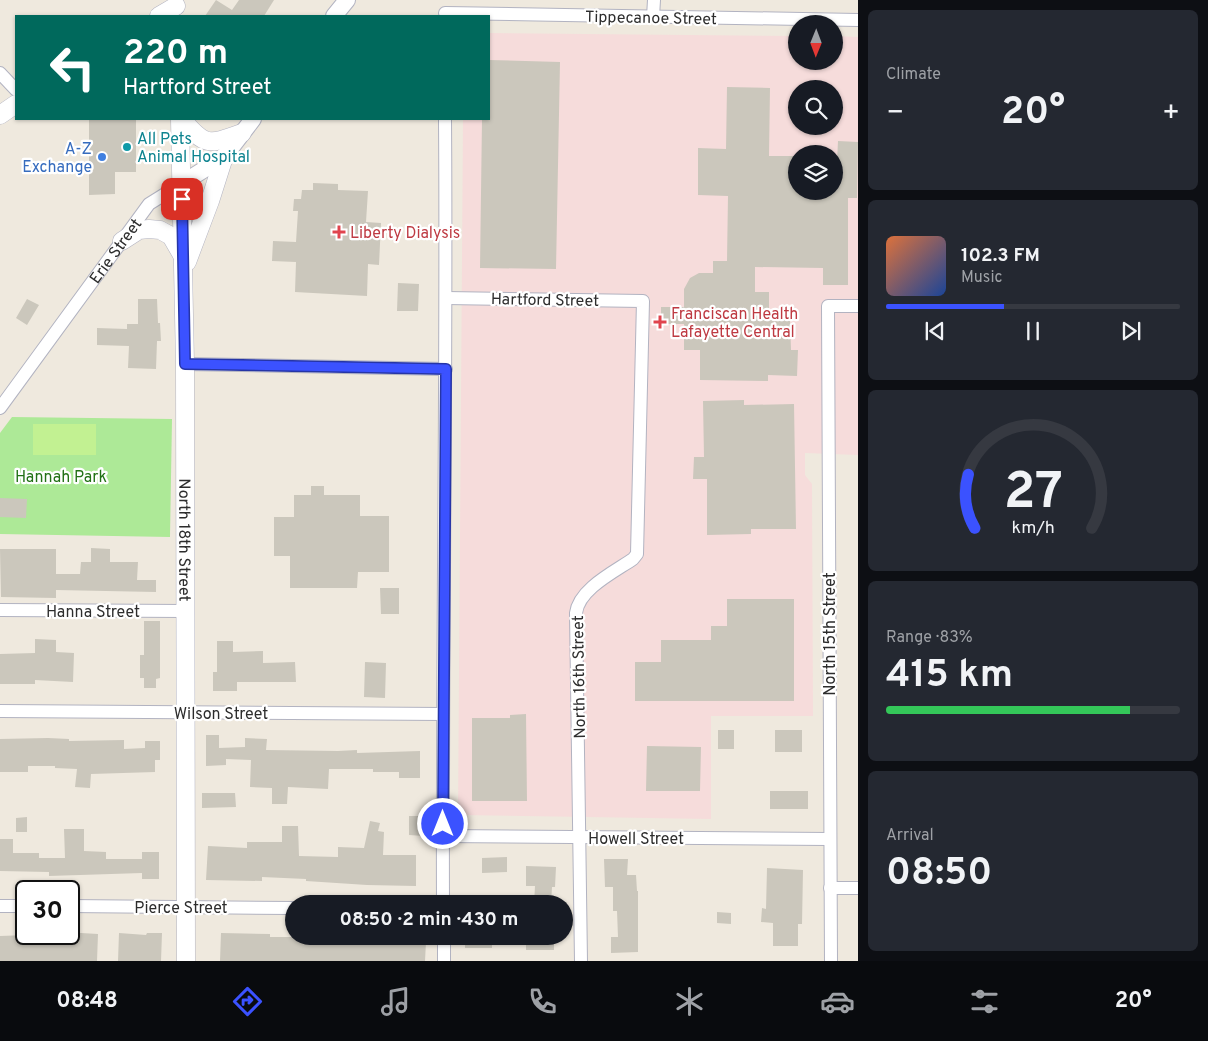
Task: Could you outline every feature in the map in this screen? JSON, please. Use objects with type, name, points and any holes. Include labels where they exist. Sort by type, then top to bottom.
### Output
[{"type":"main road","points":[[161,15],[176,7]]},
{"type":"main road","points":[[0,114],[15,105]]},
{"type":"main road","name":"North 18th Street","points":[[181,120],[185,364],[186,611],[184,713],[186,961]]},
{"type":"main road","points":[[182,120],[196,136],[209,141],[218,141],[242,133]]},
{"type":"main road","points":[[183,274],[224,157]]},
{"type":"main road","points":[[122,241],[139,230],[160,230],[171,236],[183,255]]},
{"type":"street","points":[[335,15],[347,0]]},
{"type":"street","points":[[653,17],[654,0]]},
{"type":"street","name":"Tippecanoe Street","points":[[445,10],[653,17],[858,20]]},
{"type":"street","points":[[0,73],[15,89]]},
{"type":"street","name":"Erie Street","points":[[0,408],[149,204],[224,157],[252,120]]},
{"type":"street","points":[[444,895],[445,120]]},
{"type":"street","name":"Hartford Street","points":[[446,298],[643,301]]},
{"type":"street","name":"North 16th Street","points":[[581,961],[577,606],[583,595],[633,559],[637,554],[643,301]]},
{"type":"street","name":"North 15th Street","points":[[831,961],[828,306],[858,306]]},
{"type":"street","points":[[185,364],[446,369]]},
{"type":"street","name":"Hanna Street","points":[[0,610],[186,611]]},
{"type":"street","name":"Wilson Street","points":[[0,711],[443,714]]},
{"type":"street","name":"Howell Street","points":[[443,836],[829,839]]},
{"type":"street","points":[[830,888],[858,888]]},
{"type":"street","points":[[0,906],[15,906]]},
{"type":"street","name":"Pierce Street","points":[[80,906],[285,908]]},
{"type":"street","points":[[444,945],[444,961]]},
{"type":"shaded area","name":"Franciscan Health Lafayette Central","points":[[490,33],[788,36],[788,70],[843,70],[843,36],[858,37],[858,455],[805,453],[805,475],[812,484],[813,716],[711,716],[711,819],[458,815],[463,120],[490,120]]},
{"type":"green space","name":"Hannah Park","points":[[12,417],[172,419],[170,537],[0,534],[0,433]]},
{"type":"green space","points":[[33,424],[96,424],[96,455],[33,455]]},
{"type":"building","points":[[216,0],[232,10],[239,0],[274,0],[265,15],[206,15]]},
{"type":"building","points":[[490,60],[560,62],[556,269],[480,268],[482,120],[490,120]]},
{"type":"building","points":[[727,87],[770,88],[769,156],[788,156],[788,200],[843,200],[843,145],[838,145],[838,141],[858,142],[857,198],[848,198],[848,285],[823,285],[823,268],[755,267],[755,292],[769,292],[769,320],[790,320],[791,350],[798,350],[797,376],[768,375],[768,381],[700,380],[700,350],[684,350],[684,324],[661,324],[661,307],[684,307],[684,289],[690,278],[699,273],[713,273],[713,261],[727,261],[728,196],[698,195],[698,148],[726,149]]},
{"type":"building","name":"A-Z Exchange","points":[[89,120],[136,120],[136,172],[115,172],[115,194],[89,195]]},
{"type":"building","name":"Liberty Dialysis","points":[[313,183],[338,184],[338,190],[368,191],[366,222],[381,223],[379,265],[368,264],[367,296],[295,292],[296,262],[272,261],[273,241],[296,242],[298,211],[293,211],[294,199],[301,199],[302,190],[313,190]]},
{"type":"building","points":[[398,283],[419,284],[418,311],[397,311]]},
{"type":"building","points":[[27,299],[39,305],[27,325],[16,318]]},
{"type":"building","points":[[138,299],[157,299],[161,341],[157,341],[156,369],[128,368],[129,346],[97,345],[97,328],[127,329],[127,324],[138,324]]},
{"type":"building","points":[[744,400],[744,405],[794,404],[796,529],[751,529],[751,534],[707,535],[707,479],[693,479],[694,457],[704,457],[703,401]]},
{"type":"building","points":[[311,486],[324,486],[324,495],[360,495],[360,516],[389,516],[389,572],[358,572],[357,588],[290,588],[290,556],[274,556],[274,517],[294,517],[294,495],[311,495]]},
{"type":"building","points":[[0,498],[27,499],[26,518],[0,517]]},
{"type":"building","points":[[91,548],[110,549],[110,562],[138,562],[137,580],[156,580],[156,592],[56,590],[56,598],[1,597],[0,549],[56,549],[56,574],[80,574],[81,562],[91,562]]},
{"type":"building","points":[[380,588],[399,588],[399,614],[381,614]]},
{"type":"building","points":[[727,599],[794,599],[794,701],[635,701],[635,662],[661,662],[661,640],[711,640],[711,626],[727,626]]},
{"type":"building","points":[[144,621],[160,621],[160,678],[156,679],[156,688],[144,688],[144,678],[140,678],[140,655],[144,655]]},
{"type":"building","points":[[35,639],[56,640],[56,652],[74,653],[73,682],[35,680],[35,684],[0,684],[0,654],[35,653]]},
{"type":"building","points":[[217,641],[233,641],[233,652],[263,651],[263,663],[295,662],[296,682],[237,682],[237,691],[213,691],[213,672],[217,672]]},
{"type":"building","points":[[365,662],[386,663],[385,698],[364,697]]},
{"type":"building","points":[[526,714],[527,801],[472,801],[472,718],[510,718],[510,715]]},
{"type":"building","points":[[718,730],[734,730],[734,749],[718,749]]},
{"type":"building","points":[[775,730],[802,730],[802,752],[775,752]]},
{"type":"building","points":[[206,735],[219,735],[219,748],[245,747],[245,738],[267,739],[266,750],[357,750],[357,753],[420,751],[420,778],[399,778],[399,772],[373,772],[373,769],[329,769],[328,789],[288,787],[287,804],[272,804],[272,788],[250,787],[251,760],[226,759],[226,765],[206,766]]},
{"type":"building","points":[[0,739],[69,739],[69,741],[124,740],[124,749],[145,748],[145,741],[160,741],[160,760],[155,760],[155,772],[91,774],[90,788],[75,787],[77,769],[55,768],[55,766],[28,766],[28,772],[0,772]]},
{"type":"building","points":[[647,746],[701,747],[700,791],[646,791]]},
{"type":"building","points":[[770,791],[808,791],[808,809],[770,809]]},
{"type":"building","points":[[202,793],[235,793],[236,807],[202,808]]},
{"type":"building","points":[[409,816],[424,816],[424,836],[409,835]]},
{"type":"building","points":[[27,817],[27,832],[16,832],[16,818]]},
{"type":"building","points":[[370,821],[380,823],[378,831],[384,832],[383,855],[416,855],[416,886],[367,885],[262,877],[262,881],[206,880],[208,846],[247,848],[247,842],[282,842],[282,826],[298,826],[299,856],[338,857],[338,847],[364,848]]},
{"type":"building","points":[[64,829],[84,829],[84,851],[106,852],[106,859],[142,859],[142,852],[159,852],[159,879],[142,879],[142,873],[49,876],[49,872],[0,871],[0,839],[13,839],[13,853],[39,853],[39,858],[65,858]]},
{"type":"building","points":[[507,857],[507,872],[482,873],[482,858]]},
{"type":"building","points":[[604,859],[628,859],[627,875],[636,875],[638,891],[638,952],[611,953],[611,937],[618,937],[617,911],[613,911],[613,887],[605,887]]},
{"type":"building","points":[[526,866],[556,867],[555,887],[552,887],[552,895],[534,895],[535,886],[526,886]]},
{"type":"building","points":[[767,868],[803,870],[802,924],[798,924],[798,946],[773,946],[773,923],[761,922],[762,908],[766,909]]},
{"type":"building","points":[[717,912],[731,913],[731,924],[717,923]]},
{"type":"building","points":[[80,933],[98,934],[97,961],[0,961],[0,936],[15,935],[15,945],[80,945]]},
{"type":"building","points":[[119,933],[146,935],[147,933],[162,933],[161,961],[118,961]]},
{"type":"building","points":[[221,933],[270,934],[270,937],[285,937],[285,945],[426,945],[425,961],[220,961]]},
{"type":"building","points":[[465,945],[492,945],[492,948],[465,948]]},
{"type":"building","points":[[526,945],[554,945],[554,950],[526,950]]},
{"type":"place","name":"All Pets Animal Hospital","points":[[127,147]]},
{"type":"place","name":"A-Z Exchange","points":[[102,157]]},
{"type":"place","name":"Liberty Dialysis","points":[[339,232]]},
{"type":"place","name":"Franciscan Health Lafayette Central","points":[[660,322]]},
{"type":"route","points":[[182,199],[185,364],[446,369],[443,824]]}]
